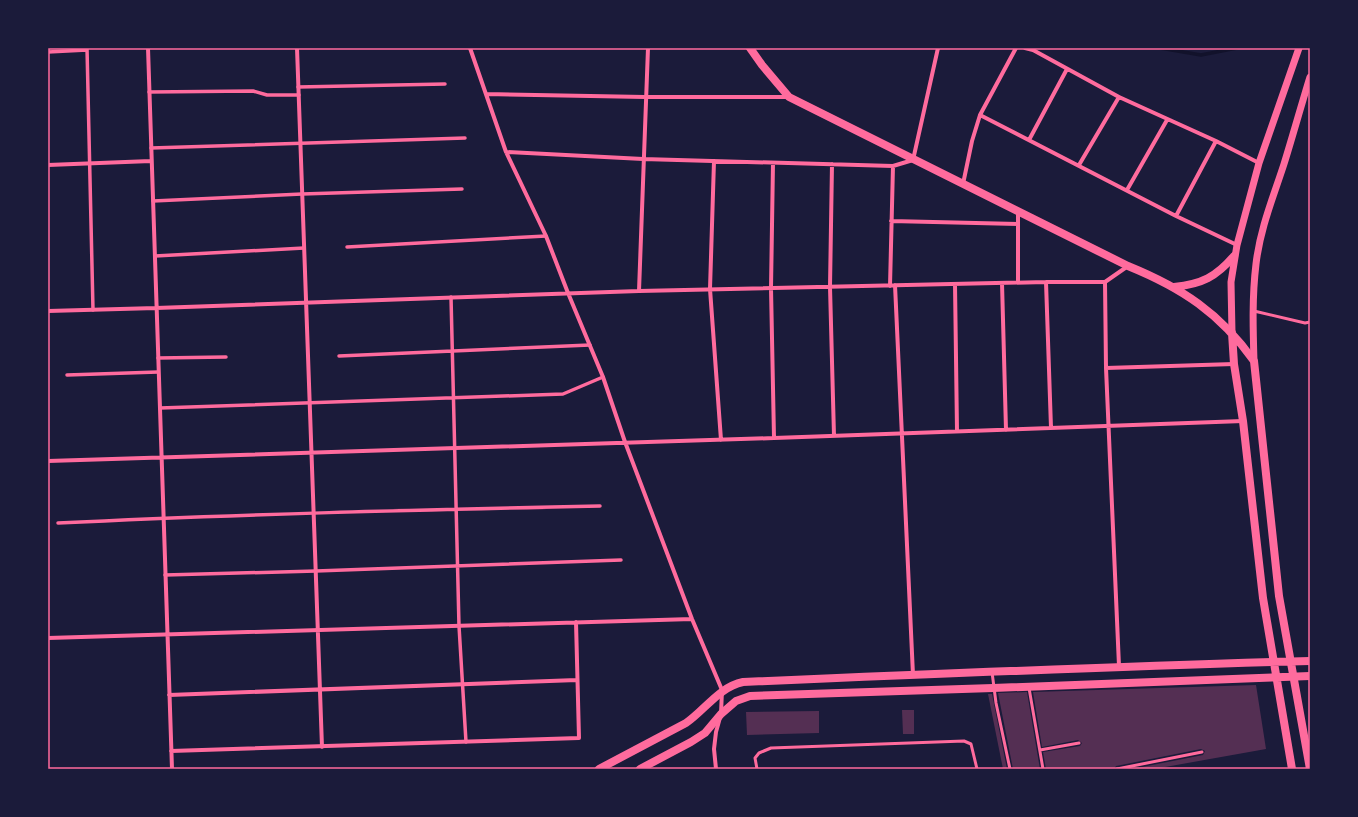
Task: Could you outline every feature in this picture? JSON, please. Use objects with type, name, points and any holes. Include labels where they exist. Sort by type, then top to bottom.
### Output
[{"type":"main road","points":[[750,48],[789,97],[913,160],[1128,266],[1174,287],[1206,309],[1232,333],[1254,361],[1279,596],[1310,769]]},
{"type":"main road","points":[[1174,287],[1191,285],[1208,279],[1223,270],[1234,256]]},
{"type":"main road","points":[[1232,333],[1234,364],[1243,421],[1263,598],[1292,769]]},
{"type":"main road","points":[[599,769],[686,723],[697,716],[722,690],[734,684],[743,682],[1119,666],[1310,661]]},
{"type":"main road","points":[[640,769],[705,733],[721,714],[736,701],[757,695],[1029,687],[1310,676]]},
{"type":"street","points":[[148,48],[172,769]]},
{"type":"street","points":[[297,48],[310,452],[319,630],[322,747]]},
{"type":"street","points":[[470,48],[506,152],[546,236],[603,377],[625,442],[692,619],[722,690],[721,714],[716,732],[714,749],[716,769]]},
{"type":"street","points":[[639,291],[648,48]]},
{"type":"street","points":[[506,152],[643,159],[893,166],[913,160],[938,48]]},
{"type":"street","points":[[963,184],[972,141],[980,115],[1016,48]]},
{"type":"street","points":[[1025,48],[1033,50],[1119,97],[1216,141],[1258,163]]},
{"type":"street","points":[[1232,333],[1231,282],[1234,256],[1258,163],[1299,48]]},
{"type":"street","points":[[48,52],[87,49],[93,310]]},
{"type":"street","points":[[1029,140],[1067,69]]},
{"type":"street","points":[[1254,361],[1252,310],[1256,264],[1264,222],[1284,164],[1310,77]]},
{"type":"street","points":[[298,87],[445,84]]},
{"type":"street","points":[[149,92],[253,91],[267,95],[299,95]]},
{"type":"street","points":[[486,94],[645,97],[789,97]]},
{"type":"street","points":[[1079,166],[1119,97]]},
{"type":"street","points":[[980,115],[1176,216],[1237,245]]},
{"type":"street","points":[[1127,190],[1167,120]]},
{"type":"street","points":[[151,148],[465,138]]},
{"type":"street","points":[[1176,216],[1216,141]]},
{"type":"street","points":[[48,165],[152,161]]},
{"type":"street","points":[[714,161],[710,289],[721,440]]},
{"type":"street","points":[[773,163],[771,288],[774,438]]},
{"type":"street","points":[[832,164],[830,287],[834,436]]},
{"type":"street","points":[[890,286],[893,166]]},
{"type":"street","points":[[153,201],[302,194],[462,189]]},
{"type":"street","points":[[1018,211],[1018,282]]},
{"type":"street","points":[[891,221],[1018,224]]},
{"type":"street","points":[[347,247],[546,236]]},
{"type":"street","points":[[155,256],[304,248]]},
{"type":"street","points":[[48,311],[710,289],[1018,282],[1105,282],[1128,266]]},
{"type":"street","points":[[1046,282],[1051,428]]},
{"type":"street","points":[[1105,282],[1108,426],[1119,666]]},
{"type":"street","points":[[1002,283],[1006,430]]},
{"type":"street","points":[[955,284],[957,431]]},
{"type":"street","points":[[895,285],[913,675]]},
{"type":"street","points":[[451,297],[452,398],[459,626],[466,742]]},
{"type":"street","points":[[339,356],[590,345]]},
{"type":"street","points":[[158,358],[226,357]]},
{"type":"street","points":[[1106,368],[1234,364]]},
{"type":"street","points":[[67,375],[158,372]]},
{"type":"street","points":[[160,408],[563,394],[603,377]]},
{"type":"street","points":[[48,461],[721,440],[1243,421]]},
{"type":"street","points":[[58,523],[313,513],[600,506]]},
{"type":"street","points":[[165,575],[621,560]]},
{"type":"street","points":[[48,638],[692,619]]},
{"type":"street","points":[[171,751],[579,738],[576,622]]},
{"type":"street","points":[[169,695],[577,680]]},
{"type":"lane","points":[[1252,310],[1305,323],[1310,322]]},
{"type":"lane","points":[[992,672],[993,688],[1010,769]]},
{"type":"lane","points":[[1029,687],[1043,769]]},
{"type":"lane","points":[[757,769],[755,758],[759,753],[771,748],[964,742],[971,744],[977,769]]},
{"type":"lane","points":[[1040,750],[1079,743]]},
{"type":"lane","points":[[1117,769],[1202,752]]},
{"type":"building","points":[[1256,685],[1266,749],[1154,769],[1132,769],[1203,755],[1205,751],[1201,749],[1116,766],[1114,769],[1046,769],[1043,752],[1080,746],[1082,743],[1078,740],[1042,747],[1033,692]]},
{"type":"building","points":[[1027,692],[1040,769],[1013,769],[998,693]]},
{"type":"building","points":[[988,694],[992,694],[1007,769],[1003,769]]},
{"type":"building","points":[[902,710],[914,710],[914,734],[903,734]]},
{"type":"building","points":[[819,711],[819,733],[747,735],[746,712]]},
{"type":"waterway","points":[[1160,48],[1201,55],[1237,48]]}]
